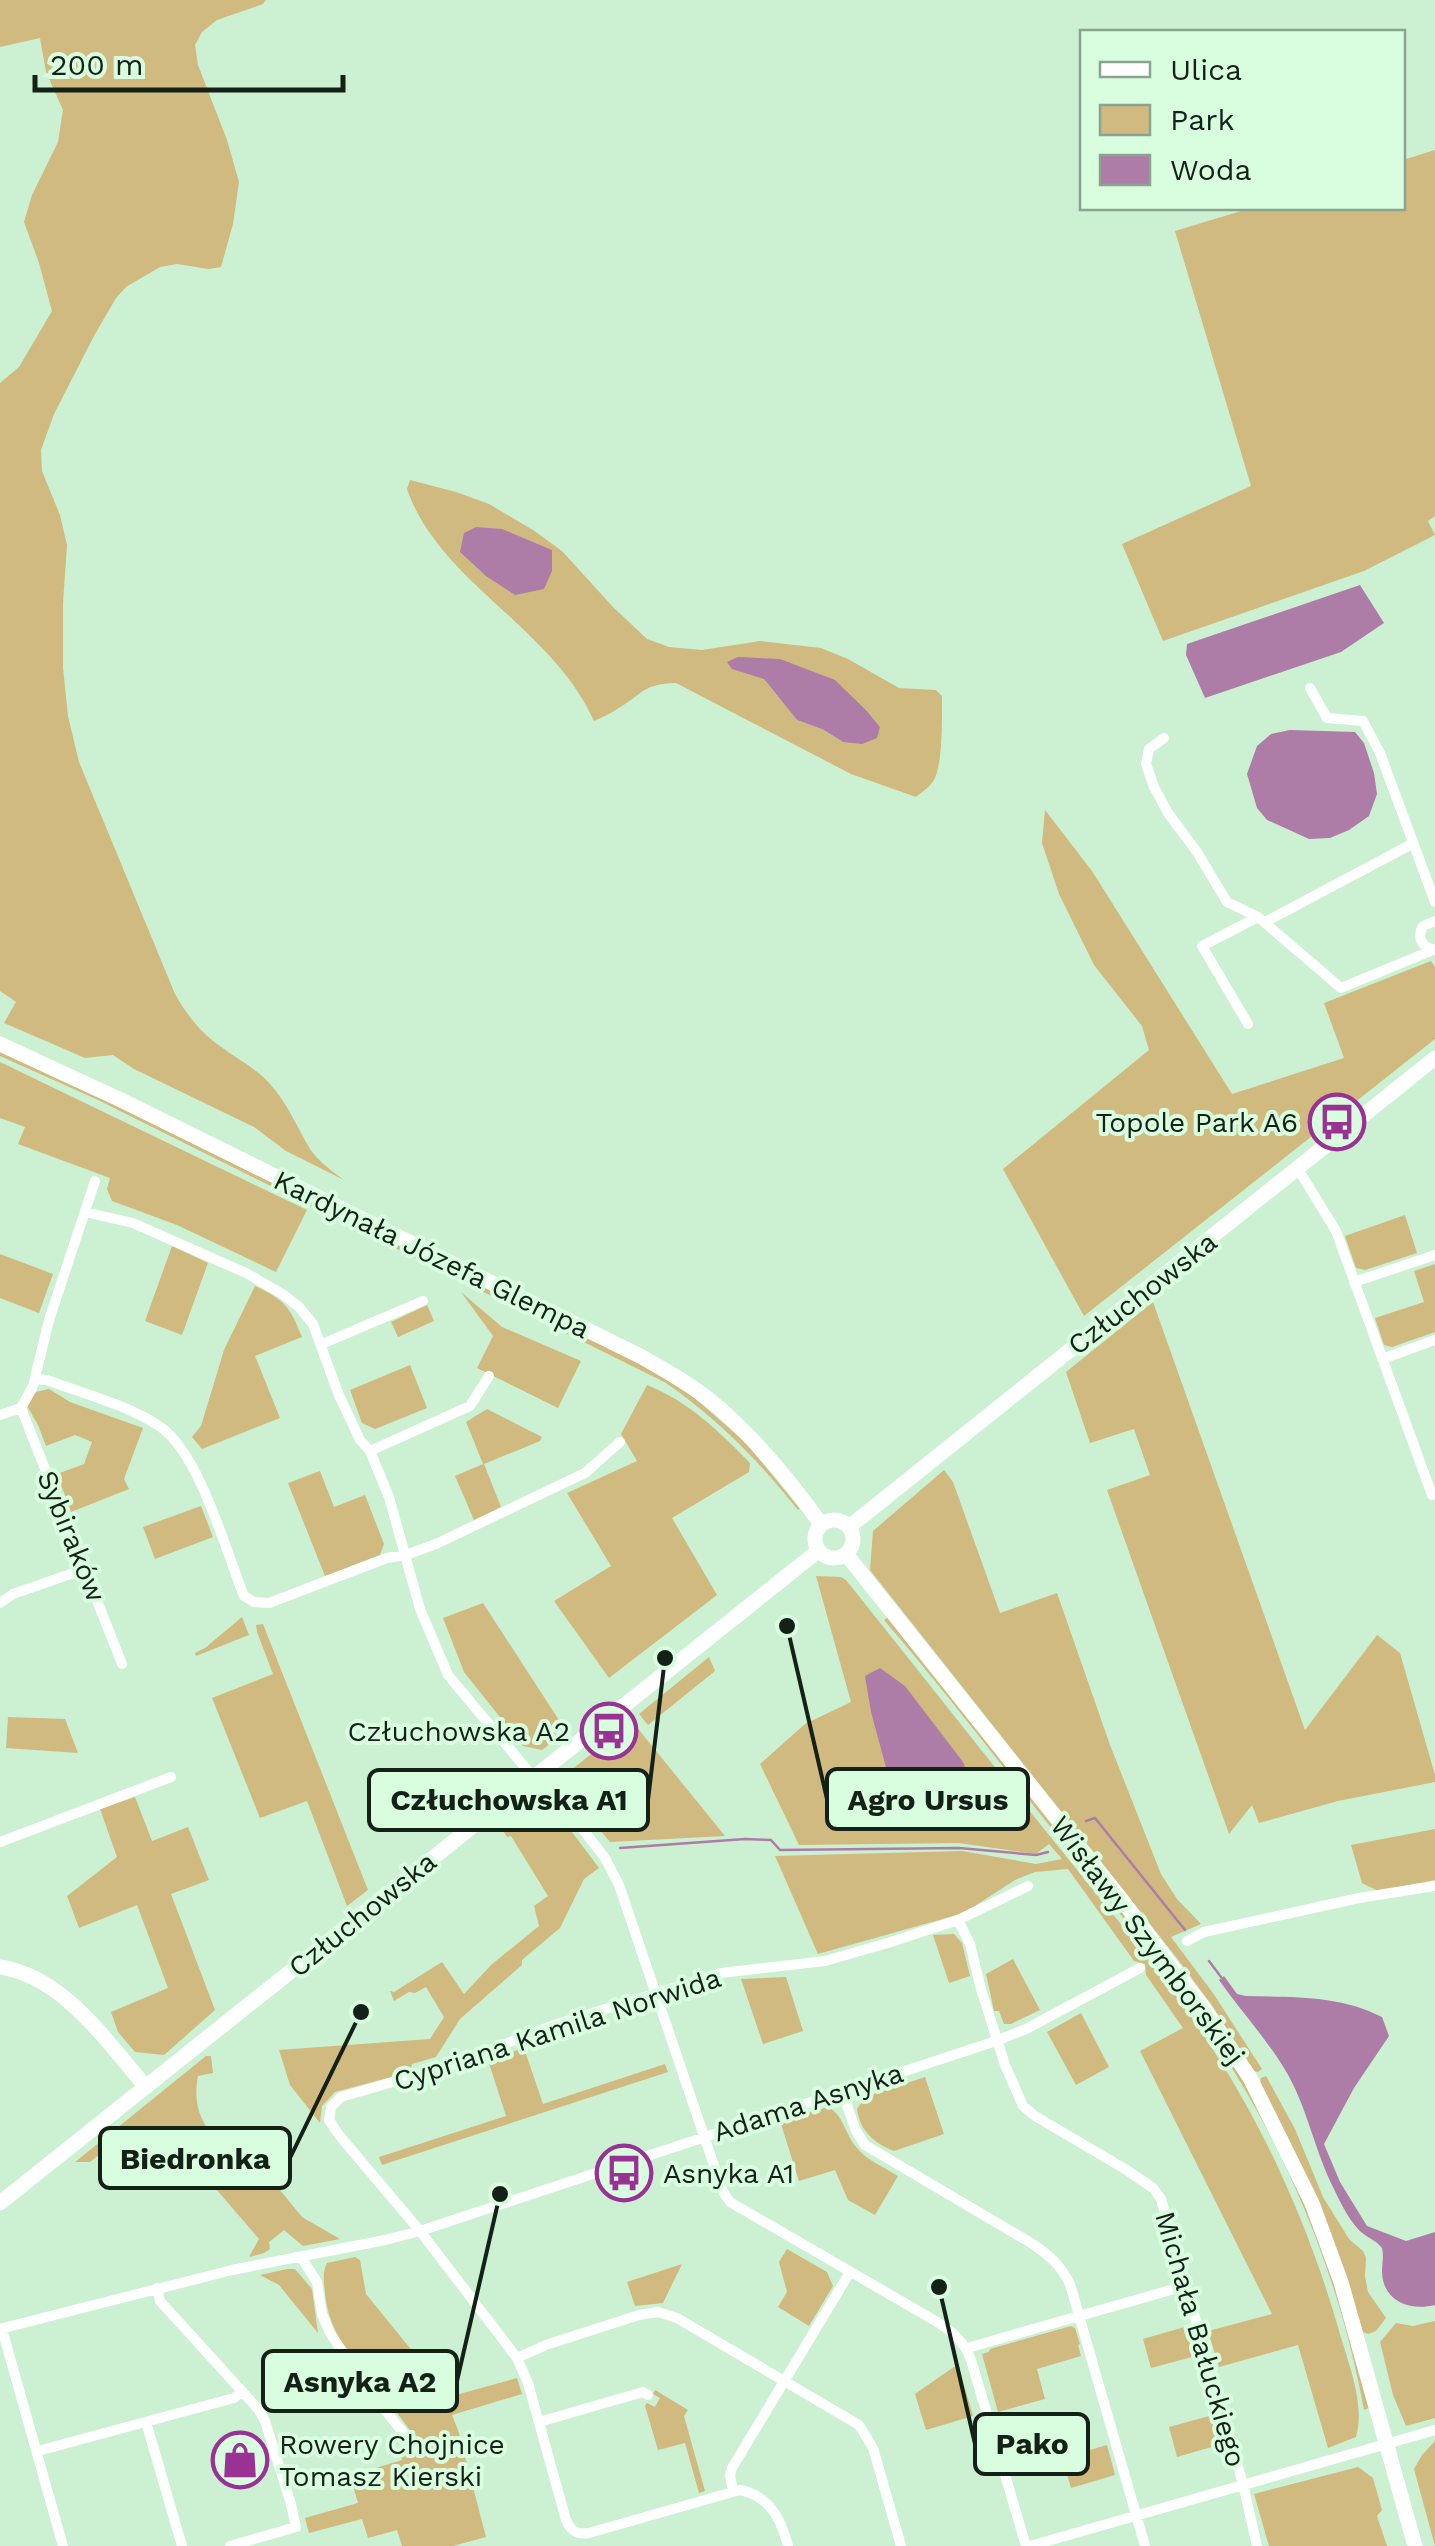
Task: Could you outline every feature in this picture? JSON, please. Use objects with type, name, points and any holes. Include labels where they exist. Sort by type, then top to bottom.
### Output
[{"type":"main road","name":"Kardynała Józefa Glempa","points":[[0,1044],[121,1100],[676,1377],[734,1422],[770,1459],[822,1524]]},
{"type":"main road","name":"Człuchowska","points":[[849,1526],[1435,1058]]},
{"type":"main road","points":[[837,1520],[849,1526],[853,1540],[846,1554],[833,1558],[818,1551],[814,1536],[822,1524],[837,1520]]},
{"type":"main road","name":"Człuchowska","points":[[0,2202],[818,1551]]},
{"type":"main road","name":"Wisławy Szymborskiej","points":[[846,1554],[1122,1898],[1250,2078],[1312,2203],[1342,2282],[1416,2546]]},
{"type":"main road","points":[[0,1968],[26,1973],[59,1993],[90,2022],[146,2087]]},
{"type":"street","points":[[1310,688],[1327,718],[1363,721],[1380,753],[1435,902]]},
{"type":"street","points":[[1164,738],[1149,749],[1146,764],[1154,787],[1227,902],[1262,919],[1341,988],[1433,949]]},
{"type":"street","points":[[1248,1024],[1202,946],[1412,844]]},
{"type":"street","points":[[1433,949],[1420,940],[1420,931],[1426,923],[1435,921]]},
{"type":"street","points":[[1298,1169],[1336,1230],[1432,1496]]},
{"type":"street","points":[[0,1416],[21,1408],[36,1379],[50,1320],[95,1181]]},
{"type":"street","points":[[85,1212],[133,1223],[246,1273],[284,1295],[313,1324],[338,1393],[389,1497],[420,1609],[448,1675],[537,1776],[604,1858],[619,1884],[702,2137],[730,2202],[956,2335],[967,2348],[1028,2546],[1435,2430]]},
{"type":"street","points":[[1354,1282],[1435,1254]]},
{"type":"street","points":[[322,1344],[423,1301]]},
{"type":"street","points":[[1382,1359],[1435,1340]]},
{"type":"street","points":[[370,1452],[470,1406],[489,1376]]},
{"type":"street","points":[[36,1379],[139,1415],[178,1442],[195,1470],[244,1596],[254,1602],[269,1603],[386,1558],[406,1556],[585,1473],[620,1442]]},
{"type":"street","name":"Sybiraków","points":[[21,1408],[122,1664]]},
{"type":"street","points":[[0,1603],[14,1594],[85,1569]]},
{"type":"street","points":[[0,1842],[171,1777]]},
{"type":"street","name":"Cypriana Kamila Norwida","points":[[420,2231],[329,2120],[331,2108],[340,2097],[451,2065],[554,2025],[721,1973],[825,1962],[958,1920],[1028,1886]]},
{"type":"street","points":[[1186,1942],[1204,1932],[1358,1898],[1435,1886]]},
{"type":"street","name":"Michała Bałuckiego","points":[[958,1920],[970,1944],[996,2041],[1023,2106],[1154,2188],[1161,2199],[1243,2484],[1257,2546]]},
{"type":"street","name":"Adama Asnyka","points":[[1,2329],[232,2270],[420,2231],[996,2041],[1140,1968]]},
{"type":"street","points":[[842,2091],[865,2145],[1008,2229],[1054,2259],[1063,2270],[1145,2546]]},
{"type":"street","points":[[420,2231],[516,2358],[528,2383],[566,2520],[577,2534],[734,2490],[747,2490],[770,2505],[788,2546]]},
{"type":"street","points":[[301,2257],[317,2282],[322,2314],[330,2333],[364,2384],[414,2446]]},
{"type":"street","points":[[734,2490],[732,2468],[850,2272]]},
{"type":"street","points":[[967,2348],[1185,2286]]},
{"type":"street","points":[[156,2288],[160,2301],[258,2410],[270,2434],[296,2527],[230,2546]]},
{"type":"street","points":[[516,2358],[639,2315],[658,2312],[677,2318],[853,2420],[865,2432],[901,2546]]},
{"type":"street","points":[[1,2329],[63,2546]]},
{"type":"street","points":[[38,2451],[234,2398],[242,2392]]},
{"type":"street","points":[[539,2422],[642,2392],[648,2395]]},
{"type":"street","points":[[146,2422],[182,2546]]},
{"type":"green space","points":[[0,0],[266,0],[217,20],[202,32],[195,45],[198,65],[239,182],[221,267],[160,267],[126,287],[116,298],[54,414],[41,450],[42,471],[67,545],[63,668],[68,716],[79,762],[175,994],[206,1035],[269,1083],[314,1154],[344,1180],[286,1151],[254,1127],[113,1055],[85,1058],[4,1023],[16,1002],[0,991],[0,383],[19,367],[52,311],[24,222],[32,195],[58,142],[63,110],[46,72],[40,38],[0,47]]},
{"type":"green space","points":[[1435,150],[1435,516],[1428,521],[1435,535],[1364,571],[1163,641],[1122,544],[1251,486],[1175,231],[1244,210],[1405,210],[1405,159]]},
{"type":"green space","points":[[410,480],[456,492],[489,504],[533,530],[562,551],[647,639],[669,647],[702,650],[760,641],[821,648],[899,688],[936,690],[942,696],[942,727],[934,780],[916,797],[851,774],[676,683],[649,688],[594,721],[552,658],[444,551],[422,522],[407,489]],"holes":[[[764,679],[834,680],[880,727],[843,742],[797,720]]]},
{"type":"green space","points":[[1045,810],[1092,871],[1232,1094],[1344,1058],[1324,1003],[1431,961],[1435,967],[1435,1039],[1084,1316],[1003,1169],[1149,1050],[1142,1026],[1094,965],[1059,894],[1042,843]]},
{"type":"green space","points":[[0,1051],[640,1364],[690,1394],[746,1443],[800,1509],[737,1442],[666,1383],[96,1099],[0,1056]]},
{"type":"green space","points":[[0,1062],[307,1210],[276,1272],[177,1225],[112,1201],[107,1189],[110,1178],[18,1144],[25,1127],[0,1118]]},
{"type":"green space","points":[[1405,1215],[1417,1253],[1365,1270],[1356,1268],[1345,1236]]},
{"type":"green space","points":[[172,1246],[208,1263],[182,1335],[145,1321]]},
{"type":"green space","points":[[0,1254],[53,1274],[39,1313],[0,1298]]},
{"type":"green space","points":[[1435,1264],[1435,1332],[1392,1347],[1384,1345],[1375,1318],[1424,1302],[1414,1271]]},
{"type":"green space","points":[[255,1286],[285,1306],[302,1337],[255,1356],[280,1418],[202,1449],[192,1437],[201,1426],[224,1350]]},
{"type":"green space","points":[[461,1292],[502,1327],[581,1361],[558,1408],[477,1368],[493,1336]]},
{"type":"green space","points":[[1153,1302],[1305,1730],[1377,1635],[1400,1653],[1435,1782],[1338,1801],[1259,1823],[1252,1805],[1229,1834],[1107,1490],[1150,1475],[1134,1429],[1090,1443],[1066,1372]]},
{"type":"green space","points":[[427,1305],[434,1321],[398,1337],[391,1322]]},
{"type":"green space","points":[[410,1365],[427,1408],[375,1429],[362,1423],[350,1390]]},
{"type":"green space","points":[[647,1385],[690,1409],[715,1429],[750,1463],[749,1472],[672,1518],[717,1595],[609,1678],[554,1601],[611,1566],[567,1493],[637,1461],[621,1434]]},
{"type":"green space","points":[[49,1389],[70,1402],[143,1428],[124,1479],[129,1489],[71,1512],[57,1474],[84,1464],[92,1442],[75,1435],[46,1446],[27,1406],[36,1392]]},
{"type":"green space","points":[[487,1409],[542,1437],[484,1464],[501,1507],[474,1520],[455,1476],[483,1464],[466,1422]]},
{"type":"green space","points":[[944,1470],[953,1482],[1000,1613],[1057,1593],[1110,1745],[1161,1874],[1177,1899],[1201,1924],[1171,1937],[1262,2069],[1258,2072],[1253,2071],[1176,1957],[870,1570],[873,1531]]},
{"type":"green space","points":[[320,1471],[334,1507],[365,1495],[384,1544],[380,1555],[325,1576],[288,1483]]},
{"type":"green space","points":[[201,1506],[213,1537],[155,1559],[143,1527]]},
{"type":"green space","points":[[816,1576],[846,1580],[1132,1938],[1231,2078],[1285,2182],[1327,2290],[1354,2382],[1359,2410],[1356,2437],[1328,2448],[1298,2345],[1219,2367],[1208,2331],[1272,2314],[1140,2051],[1183,2028],[1146,1975],[1145,1964],[1134,1961],[1068,1869],[1035,1872],[1015,1880],[964,1913],[818,1954],[775,1856],[962,1851],[1036,1864],[1062,1859],[1049,1844],[1036,1854],[959,1843],[799,1845],[760,1764],[805,1724],[851,1702]]},
{"type":"green space","points":[[483,1603],[566,1731],[542,1750],[523,1746],[464,1672],[443,1618]]},
{"type":"green space","points":[[242,1617],[249,1635],[196,1656],[195,1653]]},
{"type":"green space","points":[[888,1617],[1091,1870],[1220,2042],[1255,2100],[1296,2183],[1332,2277],[1369,2408],[1364,2410],[1341,2314],[1309,2220],[1243,2086],[1161,1966],[884,1620]]},
{"type":"green space","points":[[263,1624],[368,1890],[347,1906],[307,1801],[260,1818],[212,1698],[273,1674],[257,1632],[256,1625]]},
{"type":"green space","points":[[709,1657],[715,1671],[648,1725],[639,1714]]},
{"type":"green space","points":[[8,1717],[65,1719],[78,1753],[6,1748]]},
{"type":"green space","points":[[628,1725],[635,1725],[725,1836],[610,1842],[565,1788],[571,1770]]},
{"type":"green space","points":[[135,1797],[152,1841],[188,1827],[209,1880],[171,1894],[215,2010],[164,2055],[135,2052],[118,2032],[111,2012],[168,1988],[137,1905],[79,1928],[67,1896],[117,1857],[100,1809]]},
{"type":"green space","points":[[548,1800],[599,1868],[584,1879],[560,1928],[460,2019],[436,2057],[412,2064],[410,2072],[335,2092],[322,2106],[320,2123],[290,2085],[279,2050],[430,2039],[444,2017],[426,1987],[394,2001],[390,1991],[442,1962],[464,1994],[491,1965],[539,1926],[534,1906],[548,1896],[511,1836],[507,1837],[499,1824],[524,1804]]},
{"type":"green space","points":[[1435,1829],[1435,1880],[1378,1891],[1362,1883],[1351,1845]]},
{"type":"green space","points":[[954,1934],[962,1943],[970,1976],[949,1983],[933,1935]]},
{"type":"green space","points":[[1013,1959],[1040,2010],[1004,2024],[999,2011],[994,2011],[986,1974]]},
{"type":"green space","points":[[786,1977],[803,2031],[763,2044],[741,1979]]},
{"type":"green space","points":[[1081,2013],[1109,2067],[1076,2085],[1047,2032]]},
{"type":"green space","points":[[524,2048],[543,2104],[665,2064],[668,2072],[382,2165],[379,2157],[506,2116],[488,2060]]},
{"type":"green space","points":[[206,2056],[211,2056],[213,2073],[198,2076],[196,2095],[207,2127],[219,2141],[231,2130],[302,2217],[340,2239],[303,2246],[284,2230],[269,2242],[270,2249],[249,2257],[259,2239],[168,2133],[153,2132],[152,2150],[109,2147],[90,2162],[75,2162]]},
{"type":"green space","points":[[1266,2076],[1295,2129],[1323,2197],[1349,2239],[1363,2251],[1368,2292],[1386,2318],[1376,2331],[1363,2332],[1318,2205],[1260,2083]]},
{"type":"green space","points":[[925,2077],[944,2134],[894,2151],[874,2140],[865,2130],[857,2109],[865,2097]]},
{"type":"green space","points":[[828,2107],[837,2114],[860,2152],[898,2176],[875,2215],[848,2200],[835,2170],[799,2181],[780,2121]]},
{"type":"green space","points":[[787,2249],[827,2272],[833,2286],[809,2326],[778,2307],[787,2292],[779,2262]]},
{"type":"green space","points":[[355,2257],[360,2260],[366,2294],[445,2398],[517,2378],[522,2394],[452,2415],[486,2537],[453,2546],[402,2546],[397,2530],[368,2538],[362,2519],[309,2533],[305,2518],[358,2503],[350,2476],[402,2460],[399,2449],[412,2433],[347,2351],[329,2314],[324,2281],[327,2263]]},
{"type":"green space","points":[[682,2264],[663,2303],[635,2306],[627,2282]]},
{"type":"green space","points":[[295,2269],[312,2289],[318,2333],[279,2285],[260,2275]]},
{"type":"green space","points":[[1435,2321],[1435,2418],[1406,2426],[1393,2395],[1380,2342],[1396,2323],[1413,2326]]},
{"type":"green space","points":[[1071,2326],[1075,2328],[1081,2356],[1037,2369],[1045,2399],[998,2412],[982,2354]]},
{"type":"green space","points":[[1188,2326],[1196,2356],[1151,2368],[1143,2339]]},
{"type":"green space","points":[[958,2364],[973,2416],[926,2430],[915,2394]]},
{"type":"green space","points":[[655,2390],[688,2410],[684,2416],[705,2491],[699,2493],[685,2443],[658,2450],[645,2406],[647,2403],[655,2407],[660,2398],[653,2394]]},
{"type":"green space","points":[[1213,2415],[1222,2444],[1177,2457],[1169,2427]]},
{"type":"green space","points":[[1435,2441],[1435,2546],[1414,2469]]},
{"type":"green space","points":[[1107,2445],[1115,2475],[1071,2488],[1062,2458]]},
{"type":"green space","points":[[1358,2467],[1373,2478],[1382,2510],[1377,2516],[1387,2546],[1269,2546],[1254,2494]]},
{"type":"water","points":[[476,527],[502,529],[552,550],[552,571],[544,589],[515,595],[486,576],[460,552],[464,533]]},
{"type":"water","points":[[1360,585],[1384,623],[1341,652],[1205,698],[1186,655],[1187,644]]},
{"type":"water","points":[[738,657],[780,659],[835,680],[880,727],[877,738],[862,744],[843,742],[797,720],[764,679],[732,669],[727,662]]},
{"type":"water","points":[[1290,730],[1355,732],[1364,743],[1374,773],[1377,794],[1369,816],[1330,838],[1309,839],[1267,820],[1257,808],[1247,774],[1257,746],[1271,734]]},
{"type":"water","points":[[880,1668],[905,1686],[963,1762],[980,1807],[979,1819],[972,1825],[914,1831],[902,1826],[865,1676]]},
{"type":"water","points":[[1224,1976],[1237,1994],[1333,2001],[1382,2017],[1389,2036],[1354,2088],[1324,2144],[1340,2182],[1367,2226],[1406,2241],[1435,2232],[1435,2305],[1408,2305],[1387,2291],[1382,2248],[1358,2229],[1345,2210],[1292,2082],[1219,1980]]},
{"type":"waterway","points":[[1086,1821],[1095,1818],[1185,1930]]},
{"type":"waterway","points":[[620,1848],[745,1839],[771,1840],[780,1850],[959,1848],[1036,1855],[1048,1852]]},
{"type":"waterway","points":[[1209,1961],[1221,1977]]},
{"type":"place","name":"Topole Park A6","points":[[1337,1122]]},
{"type":"place","name":"Agro Ursus","points":[[787,1626]]},
{"type":"place","name":"Człuchowska A1","points":[[665,1658]]},
{"type":"place","name":"Człuchowska A2","points":[[609,1731]]},
{"type":"place","name":"Biedronka","points":[[361,2012]]},
{"type":"place","name":"Asnyka A1","points":[[624,2173]]},
{"type":"place","name":"Asnyka A2","points":[[500,2194]]},
{"type":"place","name":"Pako","points":[[939,2287]]},
{"type":"place","name":"Rowery Chojnice Tomasz Kierski","points":[[240,2460]]}]
